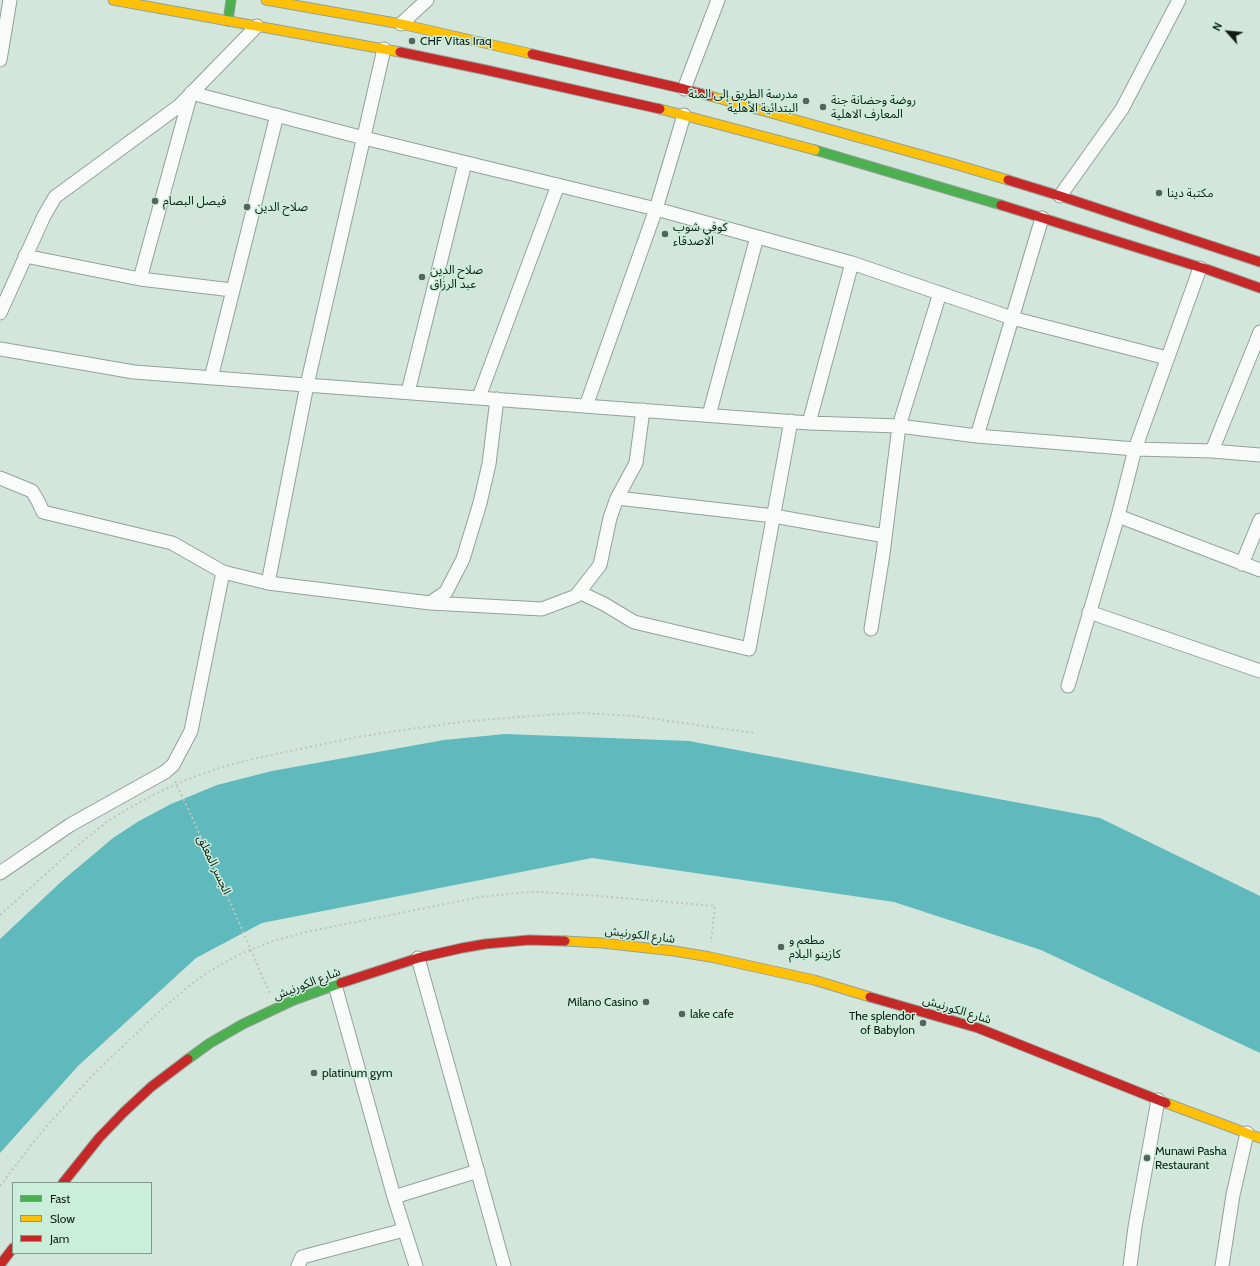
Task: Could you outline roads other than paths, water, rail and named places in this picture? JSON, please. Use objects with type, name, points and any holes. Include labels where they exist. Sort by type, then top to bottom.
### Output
[{"type":"main road","points":[[113,0],[384,49],[486,70],[684,115],[826,153],[1042,218],[1260,288]]},
{"type":"main road","points":[[228,21],[232,0]]},
{"type":"main road","points":[[266,0],[401,24],[684,89],[947,170],[1060,196],[1260,262]]},
{"type":"main road","points":[[931,185],[936,183],[947,170]]},
{"type":"main road","points":[[947,170],[948,184],[951,191]]},
{"type":"main road","name":"شارع الكورنيش","points":[[64,1182],[99,1138],[151,1087],[179,1064],[210,1043],[243,1024],[276,1008],[335,985],[418,958],[485,944],[529,940],[602,943],[667,950],[710,957],[814,980],[978,1028],[1158,1100],[1260,1138]]},
{"type":"main road","points":[[0,1265],[12,1249]]},
{"type":"street","points":[[0,60],[10,0]]},
{"type":"street","points":[[401,24],[427,0]]},
{"type":"street","points":[[684,89],[718,0]]},
{"type":"street","points":[[1060,196],[1122,109],[1179,0]]},
{"type":"street","points":[[0,313],[25,256],[55,197],[179,106],[257,26]]},
{"type":"street","points":[[268,583],[308,385],[384,49]]},
{"type":"street","points":[[191,93],[364,138],[656,209],[852,263],[1012,318],[1167,358]]},
{"type":"street","points":[[140,279],[191,93]]},
{"type":"street","points":[[211,378],[277,115]]},
{"type":"street","points":[[586,406],[656,209],[684,115]]},
{"type":"street","points":[[408,392],[465,163]]},
{"type":"street","points":[[479,397],[558,185]]},
{"type":"street","points":[[977,436],[1042,218]]},
{"type":"street","points":[[709,415],[756,237]]},
{"type":"street","points":[[25,256],[140,279],[232,290]]},
{"type":"street","points":[[809,423],[852,263]]},
{"type":"street","points":[[1068,686],[1118,516],[1135,449],[1200,268]]},
{"type":"street","points":[[871,628],[885,536],[899,426],[940,293]]},
{"type":"street","points":[[1212,451],[1260,332]]},
{"type":"street","points":[[0,349],[134,372],[809,423],[899,426],[977,436],[1135,449],[1212,451],[1260,455]]},
{"type":"street","points":[[430,603],[446,592],[463,558],[480,503],[489,464],[497,399]]},
{"type":"street","points":[[0,478],[32,491],[43,512],[172,543],[223,572],[268,583],[430,603],[542,609],[576,596],[600,565],[610,518],[617,498],[636,463],[643,410]]},
{"type":"street","points":[[579,592],[604,604],[634,622],[749,649],[791,421]]},
{"type":"street","points":[[617,498],[774,516],[885,536]]},
{"type":"street","points":[[1118,516],[1260,570]]},
{"type":"street","points":[[1242,564],[1260,520]]},
{"type":"street","points":[[0,873],[70,825],[165,772],[173,765],[191,731],[223,572]]},
{"type":"street","points":[[1089,612],[1260,671]]},
{"type":"street","points":[[418,958],[504,1266]]},
{"type":"street","points":[[335,985],[394,1197],[416,1266]]},
{"type":"street","points":[[1130,1266],[1135,1227],[1158,1100]]},
{"type":"street","points":[[1222,1266],[1233,1196],[1247,1133]]},
{"type":"street","points":[[394,1197],[478,1171]]},
{"type":"street","points":[[298,1266],[302,1257],[404,1230]]},
{"type":"water","points":[[505,734],[689,741],[1100,818],[1260,896],[1260,1053],[1041,950],[894,902],[592,858],[262,923],[196,958],[78,1066],[0,1153],[0,939],[63,880],[113,838],[139,821],[171,804],[217,785],[272,771],[444,740]]},
{"type":"place","name":"CHF Vitas Iraq","points":[[412,41]]},
{"type":"place","name":"مدرسة الطريق إلى المئة البتدائية الأهلية","points":[[806,101]]},
{"type":"place","name":"روضة وحضانة جنة المعارف الاهلية","points":[[823,107]]},
{"type":"place","name":"مكتبة دينا","points":[[1159,193]]},
{"type":"place","name":"فيصل البصام","points":[[155,201]]},
{"type":"place","name":"صلاح الدين","points":[[247,207]]},
{"type":"place","name":"كوفي شوب الاصدقاء","points":[[665,234]]},
{"type":"place","name":"صلاح الدين عبد الرزاق","points":[[422,277]]},
{"type":"place","name":"مطعم و كازينو البلام","points":[[781,947]]},
{"type":"place","name":"Milano Casino","points":[[646,1002]]},
{"type":"place","name":"lake cafe","points":[[682,1014]]},
{"type":"place","name":"The splendor of Babylon","points":[[923,1023]]},
{"type":"place","name":"platinum gym","points":[[314,1073]]},
{"type":"place","name":"Munawi Pasha Restaurant","points":[[1147,1158]]}]
